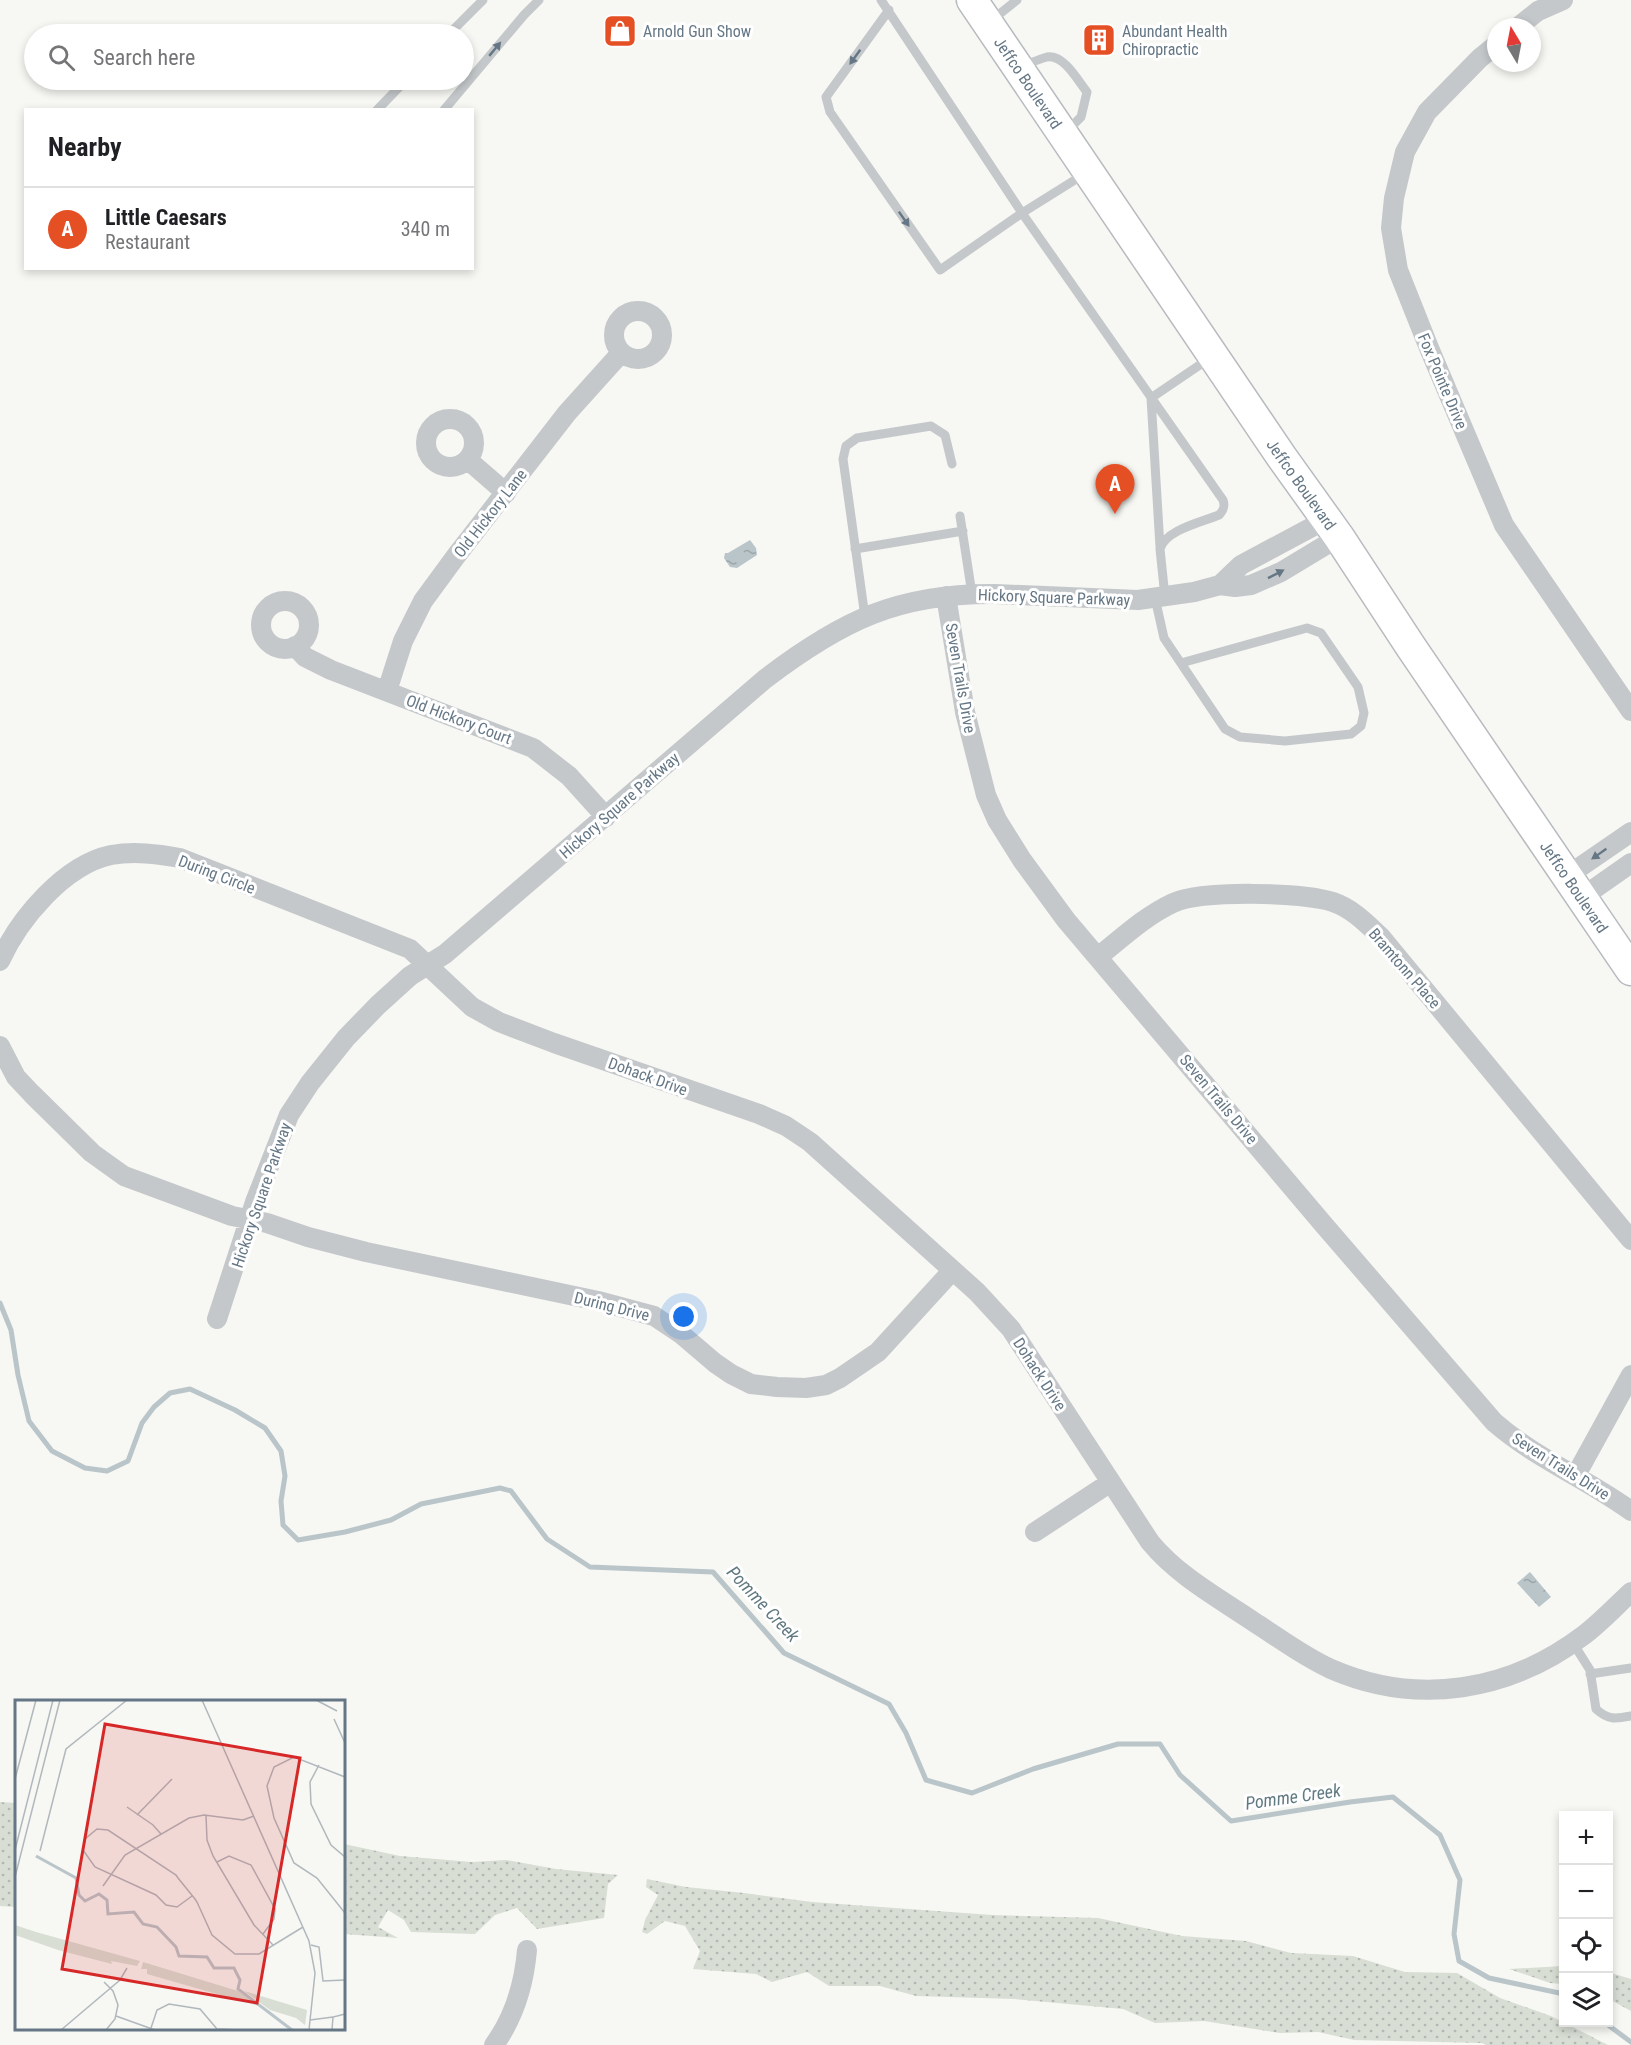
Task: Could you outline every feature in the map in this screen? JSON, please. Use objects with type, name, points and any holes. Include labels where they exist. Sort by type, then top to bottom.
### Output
[{"type":"main road","name":"Jeffco Boulevard","points":[[979,12],[1281,456],[1333,528],[1411,647],[1631,970]]},
{"type":"street","points":[[1529,18],[1538,11],[1563,0]]},
{"type":"street","name":"Fox Pointe Drive","points":[[1487,52],[1427,112],[1405,152],[1394,198],[1391,228],[1398,270],[1433,359],[1504,525],[1631,711]]},
{"type":"street","name":"Old Hickory Lane","points":[[387,691],[403,641],[423,601],[567,413],[621,353]]},
{"type":"street","points":[[468,460],[506,492]]},
{"type":"street","name":"Hickory Square Parkway","points":[[217,1319],[272,1154],[289,1115],[310,1083],[346,1038],[410,976],[445,954],[765,679],[810,646],[865,617],[904,604],[946,596],[972,594],[1062,596],[1122,600],[1160,598],[1194,592],[1220,585],[1241,565],[1333,528]]},
{"type":"street","name":"Seven Trails Drive","points":[[946,596],[965,712],[986,795],[997,820],[1027,867],[1066,920],[1469,1395],[1509,1435],[1549,1461],[1608,1494],[1631,1511]]},
{"type":"street","name":"Old Hickory Court","points":[[296,646],[305,657],[312,661],[533,748],[569,777],[606,817]]},
{"type":"street","points":[[1574,887],[1631,832]]},
{"type":"street","name":"During Circle","points":[[0,961],[9,942],[40,901],[84,866],[109,856],[154,853],[180,858],[400,944],[410,949],[428,965]]},
{"type":"street","points":[[1574,887],[1631,863]]},
{"type":"street","name":"Bramtonn Place","points":[[1098,957],[1154,914],[1174,902],[1195,896],[1226,894],[1309,897],[1333,902],[1355,913],[1381,937],[1631,1240]]},
{"type":"street","name":"Dohack Drive","points":[[428,965],[472,1007],[499,1022],[759,1114],[786,1126],[810,1142],[977,1292],[1011,1329],[1150,1542],[1164,1559],[1189,1580],[1331,1669],[1354,1677],[1407,1688],[1436,1689],[1485,1685],[1524,1671],[1573,1643],[1599,1623],[1631,1592]]},
{"type":"street","points":[[0,1046],[16,1077],[105,1164],[124,1176],[232,1216],[249,1220]]},
{"type":"street","name":"During Drive","points":[[249,1220],[267,1223],[308,1237],[366,1252],[560,1293],[654,1316],[681,1334],[731,1374],[751,1384],[777,1387],[806,1388],[826,1385],[860,1366],[878,1352],[952,1271]]},
{"type":"street","points":[[1576,1475],[1631,1375]]},
{"type":"street","points":[[1035,1532],[1111,1482]]},
{"type":"street","points":[[494,2045],[505,2029],[519,1999],[527,1950]]},
{"type":"lane","points":[[459,24],[483,0]]},
{"type":"lane","points":[[474,74],[539,0]]},
{"type":"lane","points":[[881,0],[1022,213],[1222,500],[1223,511],[1219,515],[1165,538],[1160,549]]},
{"type":"lane","points":[[979,12],[1017,0]]},
{"type":"lane","points":[[889,10],[826,97],[830,112],[940,270],[1022,213],[1088,172]]},
{"type":"lane","points":[[1017,68],[1048,57],[1055,57],[1065,65],[1087,92],[1081,117],[1063,135]]},
{"type":"lane","points":[[379,108],[396,90]]},
{"type":"lane","points":[[446,108],[461,90]]},
{"type":"lane","points":[[1151,398],[1214,356]]},
{"type":"lane","points":[[1151,398],[1160,549],[1160,598],[1164,638],[1225,729],[1240,737],[1285,741],[1351,734],[1361,726],[1364,713],[1358,687],[1321,633],[1307,628],[1181,663]]},
{"type":"lane","points":[[865,617],[843,459],[846,446],[857,438],[931,426],[945,435],[952,464]]},
{"type":"lane","points":[[960,516],[972,594]]},
{"type":"lane","points":[[855,549],[963,531]]},
{"type":"lane","points":[[1573,1643],[1590,1670],[1596,1709],[1605,1717],[1614,1719],[1631,1716]]},
{"type":"lane","points":[[1590,1674],[1631,1668]]},
{"type":"shaded area","points":[[0,1802],[15,1803],[15,1907],[0,1906]]},
{"type":"shaded area","points":[[345,1844],[400,1856],[472,1862],[506,1860],[556,1869],[618,1875],[608,1884],[604,1918],[537,1929],[517,1908],[495,1915],[475,1934],[411,1932],[404,1920],[388,1910],[378,1927],[398,1938],[345,1934]]},
{"type":"shaded area","points":[[647,1879],[686,1887],[812,1902],[992,1915],[1098,1918],[1182,1936],[1246,1941],[1291,1953],[1353,1956],[1405,1972],[1457,1973],[1500,1998],[1559,2020],[1559,2027],[1573,2027],[1608,2045],[1486,2045],[1482,2043],[1354,2040],[1318,2032],[1280,2033],[1204,2021],[1155,2023],[1123,2009],[1014,1999],[916,1996],[880,1986],[829,1986],[807,1972],[772,1982],[756,1974],[693,1969],[700,1951],[685,1926],[665,1921],[647,1934],[642,1932],[645,1920],[658,1895],[646,1887]]},
{"type":"shaded area","points":[[1559,1966],[1559,1984],[1550,1983],[1509,1969]]},
{"type":"shaded area","points":[[1613,1974],[1631,1979],[1631,2011],[1613,2001]]},
{"type":"water","points":[[750,540],[756,548],[757,555],[737,568],[730,567],[724,558],[725,553]]},
{"type":"water","points":[[1530,1572],[1551,1597],[1539,1607],[1517,1583]]},
{"type":"waterway","name":"Pomme Creek","points":[[0,1303],[11,1330],[18,1375],[29,1421],[52,1451],[85,1468],[107,1471],[128,1461],[142,1423],[154,1407],[170,1393],[190,1389],[235,1410],[265,1428],[281,1451],[285,1476],[281,1501],[283,1525],[298,1540],[345,1532],[391,1520],[421,1504],[500,1488],[511,1491],[547,1539],[590,1567],[713,1572],[784,1653],[889,1704],[906,1733],[926,1780],[972,1793],[1033,1769],[1118,1744],[1160,1744],[1180,1775],[1231,1821],[1393,1797],[1440,1835],[1460,1880],[1454,1934],[1459,1961],[1489,1978],[1559,1993]]},
{"type":"waterway","name":"Pomme Creek","points":[[1611,2027],[1631,2042]]},
{"type":"place","name":"Arnold Gun Show","points":[[620,31]]},
{"type":"place","name":"Abundant Health Chiropractic","points":[[1099,40]]},
{"type":"place","name":"Little Caesars","points":[[1115,514]]}]
